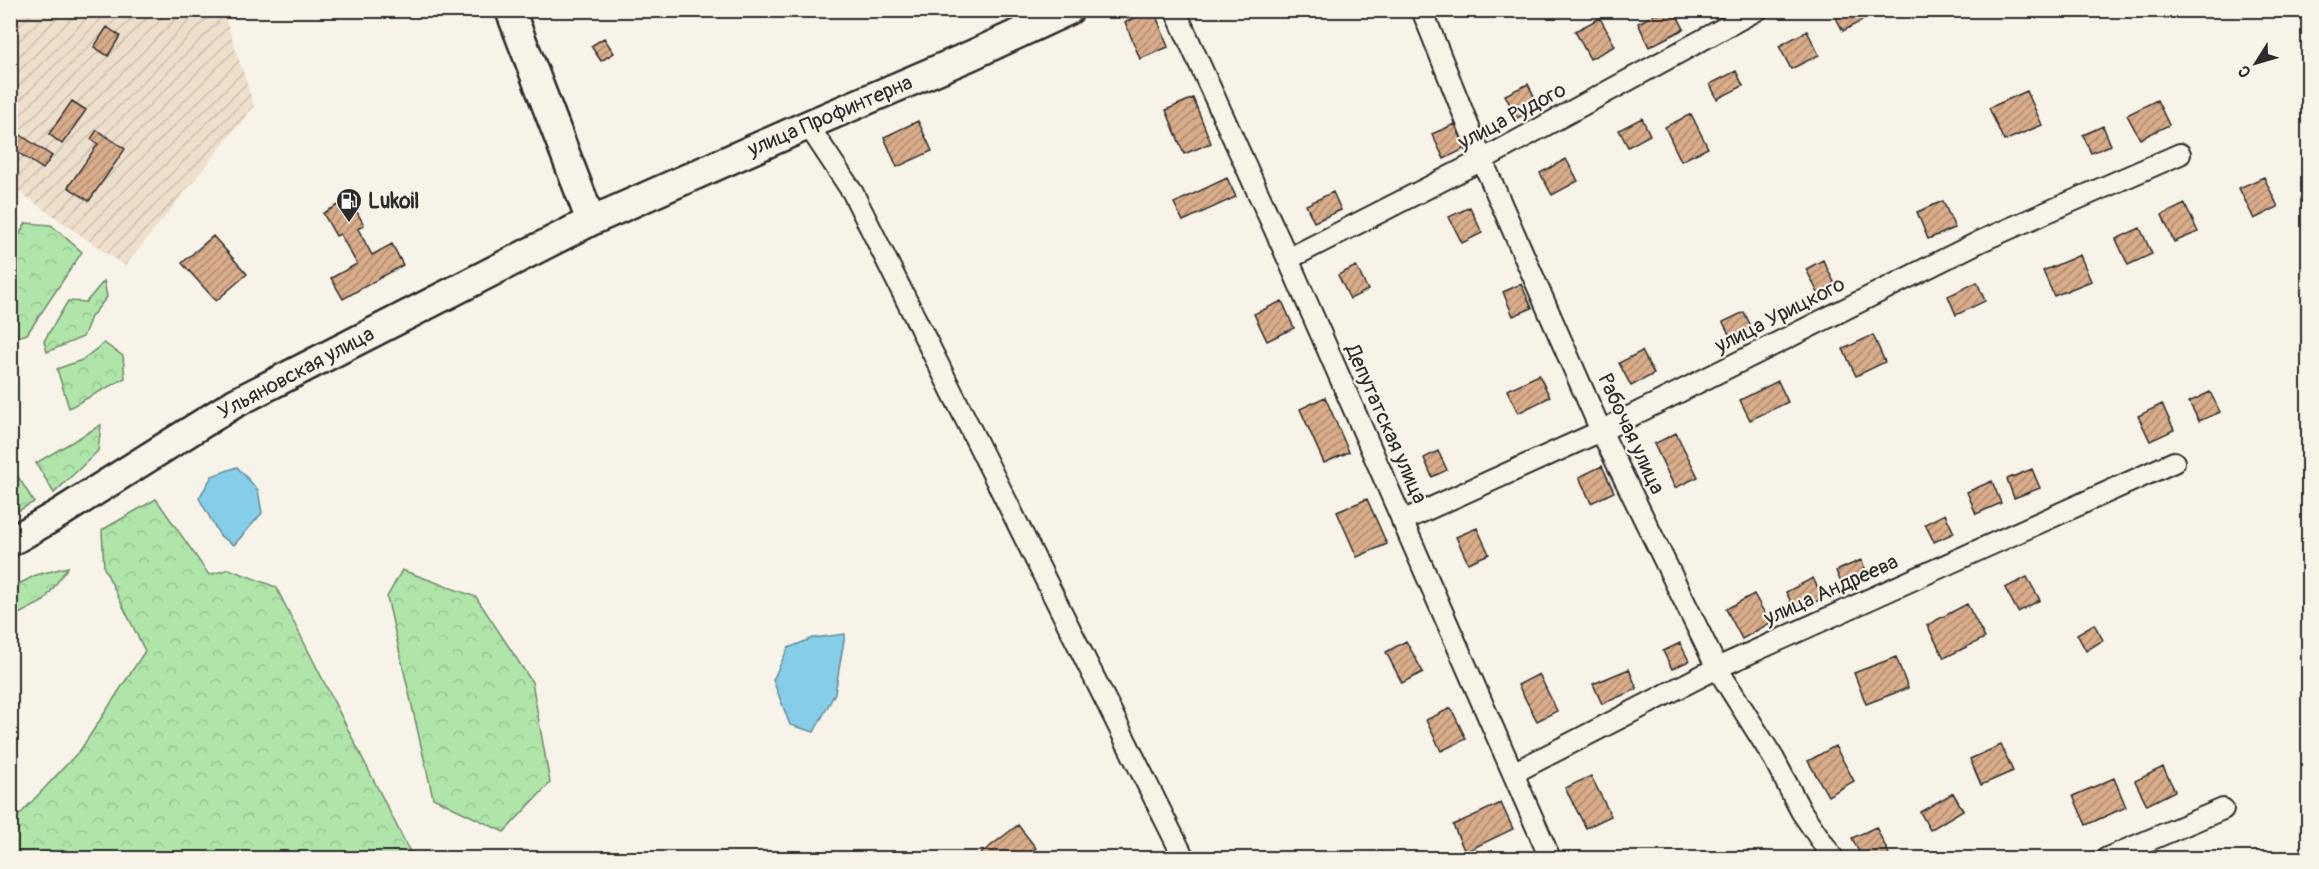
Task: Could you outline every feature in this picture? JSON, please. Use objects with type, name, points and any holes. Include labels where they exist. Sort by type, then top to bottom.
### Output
[{"type":"main road","points":[[510,10],[591,221]]},
{"type":"main road","name":"улица Профинтерна","points":[[591,221],[972,55],[1069,10]]},
{"type":"main road","name":"Ульяновская улица","points":[[10,542],[235,403],[591,221]]},
{"type":"street","name":"Депутатская улица","points":[[1175,10],[1288,259],[1550,858]]},
{"type":"street","name":"Рабочая улица","points":[[1422,10],[1482,160],[1601,431],[1718,668],[1774,759],[1801,811],[1833,858]]},
{"type":"street","name":"улица Рудого","points":[[1288,259],[1482,160],[1757,10]]},
{"type":"street","points":[[808,125],[853,193],[1184,858]]},
{"type":"street","name":"улица Урицкого","points":[[1402,521],[1601,431],[1981,241],[2180,154]]},
{"type":"street","name":"улица Андреева","points":[[1513,773],[1718,668],[2174,462]]},
{"type":"street","points":[[2107,858],[2223,809]]},
{"type":"shaded area","points":[[11,11],[223,11],[254,106],[125,266],[11,186]]},
{"type":"green space","points":[[26,223],[51,225],[82,252],[27,334],[11,339],[11,248]]},
{"type":"green space","points":[[104,281],[107,297],[91,317],[83,337],[47,352],[44,341],[68,301],[86,302]]},
{"type":"green space","points":[[104,343],[123,356],[125,378],[69,408],[57,369],[82,360]]},
{"type":"green space","points":[[101,425],[98,451],[54,493],[36,463]]},
{"type":"green space","points":[[17,475],[34,502],[11,515],[11,479]]},
{"type":"green space","points":[[156,499],[209,575],[229,569],[276,587],[413,858],[11,858],[11,824],[81,749],[145,651],[104,568],[102,530]]},
{"type":"green space","points":[[68,567],[44,601],[11,618],[11,588],[36,575]]},
{"type":"green space","points":[[402,570],[476,597],[532,682],[550,783],[504,832],[433,798],[387,597]]},
{"type":"water","points":[[237,467],[258,490],[262,513],[234,545],[220,536],[199,498],[212,476]]},
{"type":"water","points":[[845,634],[835,693],[814,732],[790,725],[773,680],[788,648],[813,638]]},
{"type":"building","points":[[1154,10],[1168,47],[1140,59],[1125,22]]},
{"type":"building","points":[[1663,10],[1674,10],[1684,29],[1649,47],[1638,23]]},
{"type":"building","points":[[1844,10],[1861,10],[1865,19],[1843,31],[1835,16]]},
{"type":"building","points":[[1600,18],[1615,46],[1590,59],[1575,31]]},
{"type":"building","points":[[107,27],[120,36],[108,56],[94,47]]},
{"type":"building","points":[[1807,31],[1819,55],[1791,69],[1779,46]]},
{"type":"building","points":[[604,38],[614,53],[601,61],[591,46]]},
{"type":"building","points":[[1736,71],[1743,86],[1717,99],[1710,84]]},
{"type":"building","points":[[1528,84],[1539,107],[1517,118],[1505,95]]},
{"type":"building","points":[[2027,91],[2042,125],[2004,141],[1989,108]]},
{"type":"building","points":[[1193,98],[1211,143],[1184,154],[1166,110]]},
{"type":"building","points":[[2157,100],[2169,125],[2140,139],[2127,115]]},
{"type":"building","points":[[72,101],[86,110],[62,144],[49,134]]},
{"type":"building","points":[[1691,114],[1708,148],[1681,161],[1665,127]]},
{"type":"building","points":[[1642,118],[1650,135],[1628,147],[1619,130]]},
{"type":"building","points":[[918,121],[932,151],[897,167],[884,137]]},
{"type":"building","points":[[1455,124],[1466,148],[1444,159],[1432,134]]},
{"type":"building","points":[[2103,126],[2111,145],[2091,153],[2083,135]]},
{"type":"building","points":[[10,128],[52,156],[43,169],[10,147]]},
{"type":"building","points":[[97,130],[125,149],[89,201],[68,187],[98,144],[91,139]]},
{"type":"building","points":[[1566,159],[1578,181],[1552,195],[1540,173]]},
{"type":"building","points":[[2264,177],[2278,207],[2254,219],[2239,188]]},
{"type":"building","points":[[1227,178],[1236,197],[1183,221],[1174,203]]},
{"type":"building","points":[[1333,192],[1341,210],[1314,222],[1306,205]]},
{"type":"building","points":[[350,199],[364,225],[358,229],[372,255],[392,244],[403,265],[343,299],[331,278],[357,264],[340,234],[336,236],[323,213]]},
{"type":"building","points":[[1943,201],[1955,228],[1928,239],[1917,212]]},
{"type":"building","points":[[2185,204],[2198,232],[2174,242],[2162,215]]},
{"type":"building","points":[[1470,207],[1482,233],[1462,243],[1449,217]]},
{"type":"building","points":[[2140,228],[2152,254],[2128,265],[2116,239]]},
{"type":"building","points":[[213,236],[247,274],[216,301],[182,263]]},
{"type":"building","points":[[2080,255],[2091,281],[2054,296],[2043,271]]},
{"type":"building","points":[[1823,260],[1836,286],[1819,295],[1806,269]]},
{"type":"building","points":[[1356,266],[1368,290],[1350,299],[1338,275]]},
{"type":"building","points":[[1977,282],[1985,301],[1956,315],[1948,296]]},
{"type":"building","points":[[1521,284],[1532,308],[1513,316],[1503,292]]},
{"type":"building","points":[[1282,301],[1294,328],[1267,341],[1254,314]]},
{"type":"building","points":[[1744,312],[1752,328],[1731,338],[1723,322]]},
{"type":"building","points":[[1873,335],[1885,362],[1856,376],[1843,349]]},
{"type":"building","points":[[1642,351],[1654,374],[1631,386],[1619,363]]},
{"type":"building","points":[[1539,375],[1550,397],[1518,413],[1507,390]]},
{"type":"building","points":[[1778,381],[1788,402],[1750,420],[1740,400]]},
{"type":"building","points":[[2210,392],[2220,412],[2199,421],[2189,402]]},
{"type":"building","points":[[1325,397],[1349,452],[1324,463],[1300,409]]},
{"type":"building","points":[[2162,404],[2174,430],[2150,441],[2138,416]]},
{"type":"building","points":[[1676,433],[1698,477],[1675,488],[1654,444]]},
{"type":"building","points":[[1438,451],[1447,470],[1432,477],[1424,458]]},
{"type":"building","points":[[1602,466],[1614,492],[1591,503],[1579,477]]},
{"type":"building","points":[[2032,469],[2040,488],[2014,498],[2007,479]]},
{"type":"building","points":[[1992,481],[2001,503],[1976,514],[1967,492]]},
{"type":"building","points":[[1367,499],[1387,544],[1357,557],[1337,512]]},
{"type":"building","points":[[1945,514],[1954,533],[1934,542],[1925,524]]},
{"type":"building","points":[[1477,528],[1489,554],[1468,563],[1456,537]]},
{"type":"building","points":[[1861,560],[1869,576],[1843,587],[1836,571]]},
{"type":"building","points":[[2027,577],[2040,600],[2018,612],[2005,588]]},
{"type":"building","points":[[1813,578],[1823,598],[1796,612],[1786,592]]},
{"type":"building","points":[[1754,594],[1770,623],[1742,639],[1726,609]]},
{"type":"building","points":[[1967,604],[1985,638],[1944,658],[1927,625]]},
{"type":"building","points":[[2094,624],[2103,640],[2086,651],[2077,634]]},
{"type":"building","points":[[1406,641],[1423,672],[1402,683],[1386,652]]},
{"type":"building","points":[[1680,643],[1689,661],[1672,669],[1663,651]]},
{"type":"building","points":[[1896,657],[1908,688],[1866,704],[1854,673]]},
{"type":"building","points":[[1629,669],[1637,689],[1602,704],[1593,684]]},
{"type":"building","points":[[1539,674],[1557,711],[1537,721],[1518,685]]},
{"type":"building","points":[[1451,708],[1466,739],[1441,751],[1426,720]]},
{"type":"building","points":[[2001,745],[2013,771],[1981,785],[1970,759]]},
{"type":"building","points":[[1835,746],[1854,781],[1828,796],[1808,761]]},
{"type":"building","points":[[2163,767],[2175,791],[2147,805],[2135,781]]},
{"type":"building","points":[[1591,776],[1611,816],[1586,828],[1565,788]]},
{"type":"building","points":[[2114,778],[2126,807],[2086,825],[2073,796]]},
{"type":"building","points":[[1953,793],[1963,810],[1930,830],[1920,812]]},
{"type":"building","points":[[1501,803],[1513,829],[1465,852],[1453,825]]},
{"type":"building","points":[[1018,825],[1036,848],[1022,858],[975,858]]},
{"type":"building","points":[[1876,827],[1889,854],[1879,858],[1862,858],[1852,838]]},
{"type":"place","name":"Lukoil","points":[[349,224]]}]
